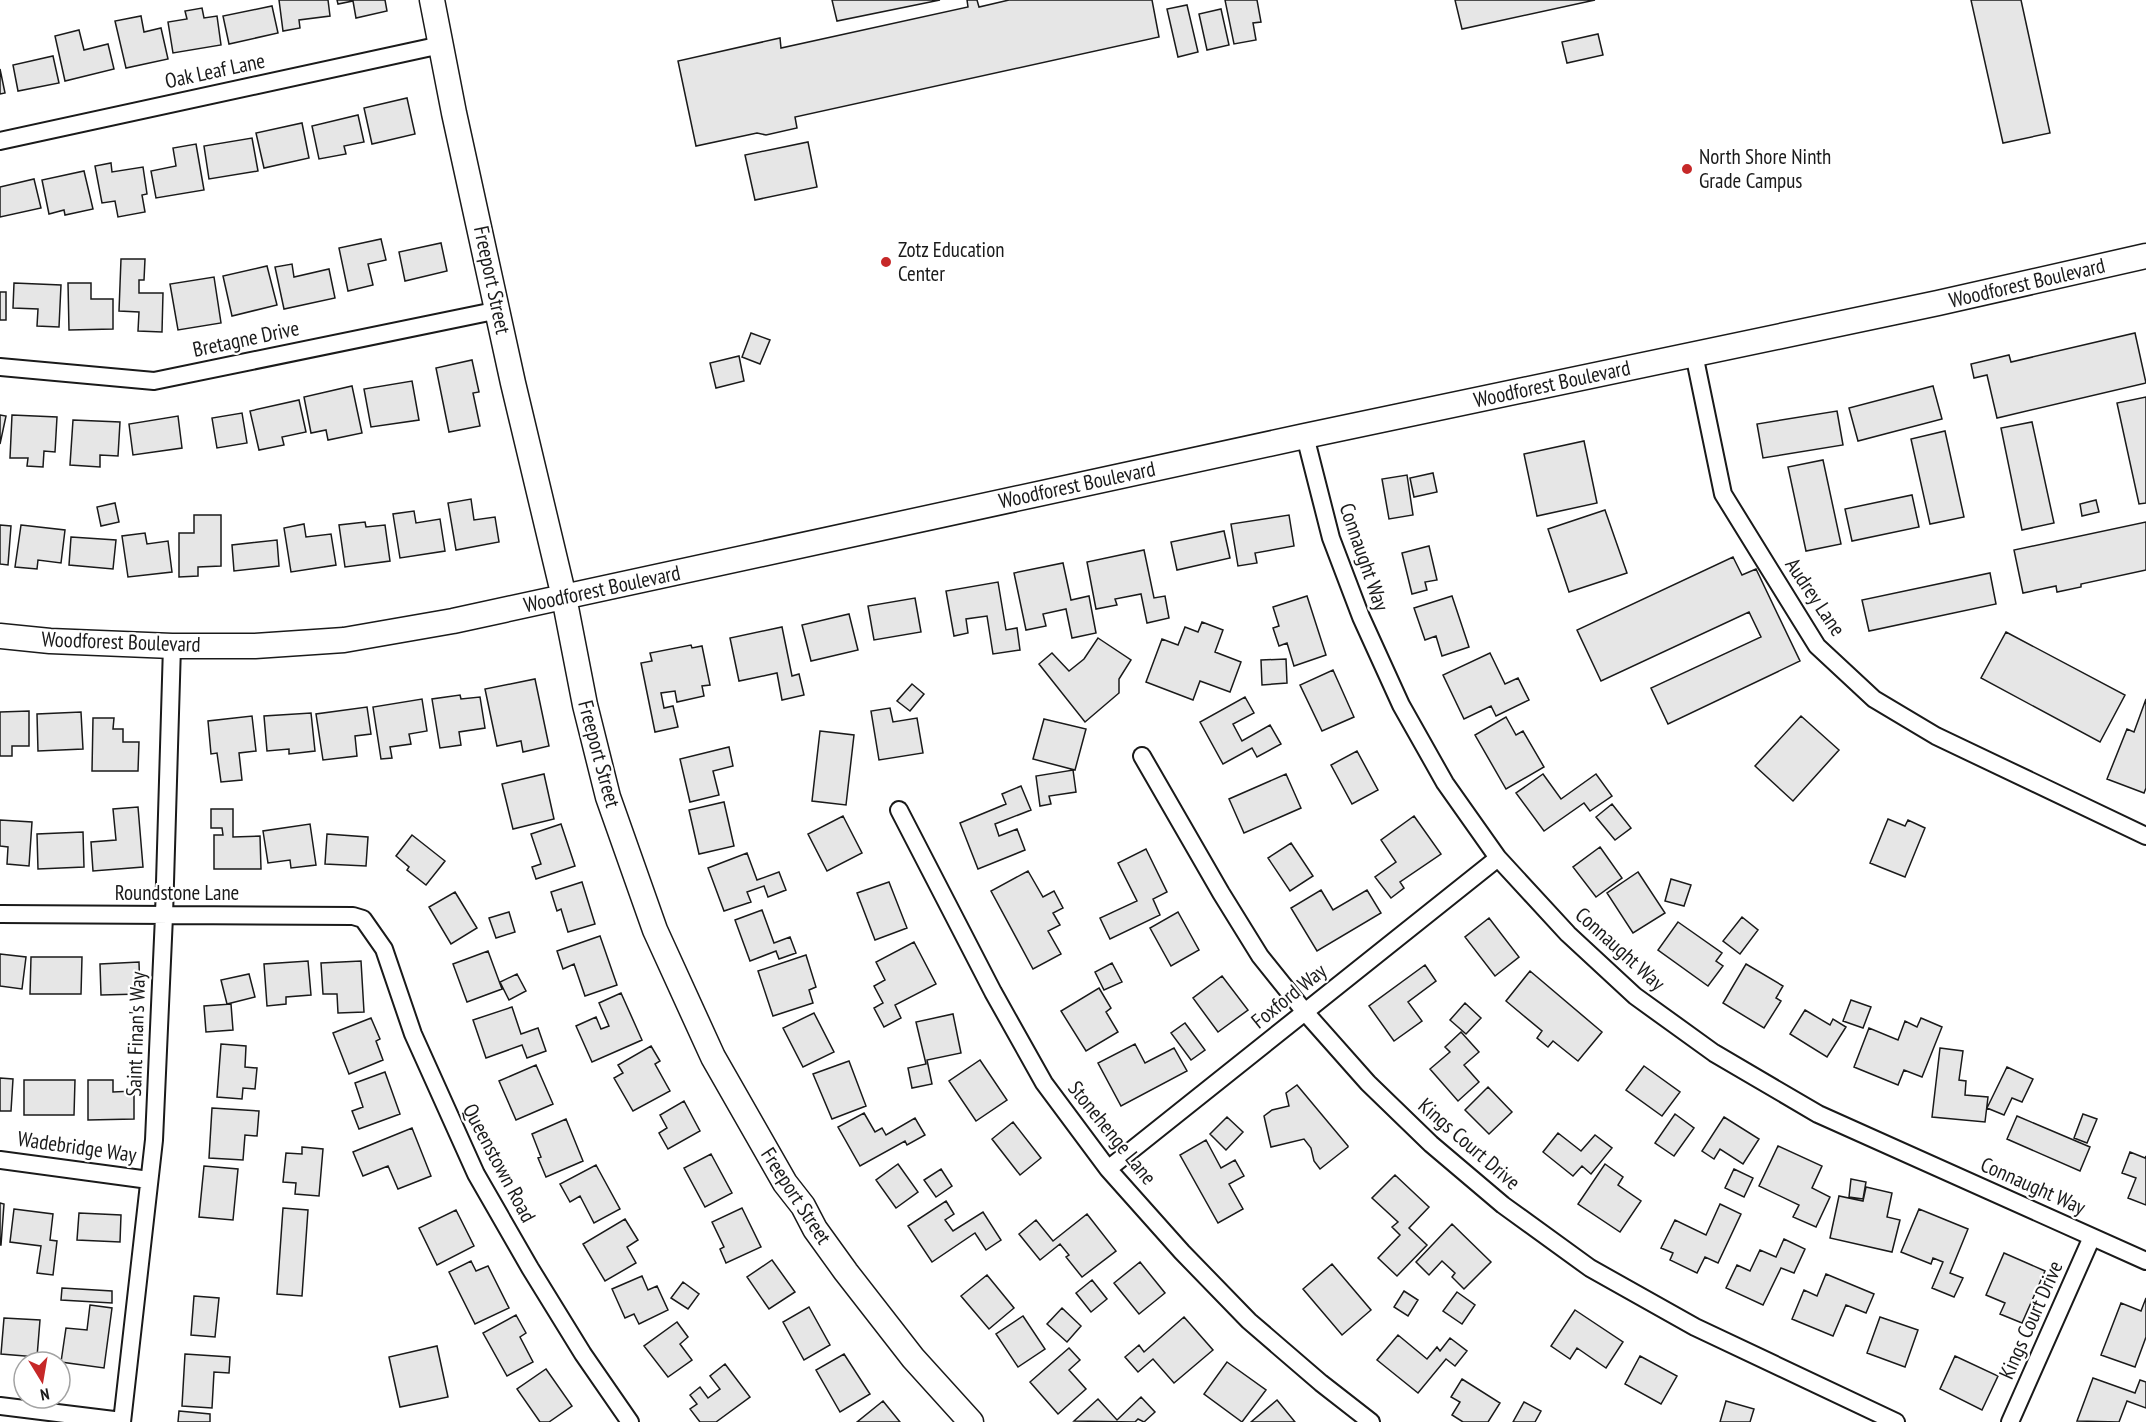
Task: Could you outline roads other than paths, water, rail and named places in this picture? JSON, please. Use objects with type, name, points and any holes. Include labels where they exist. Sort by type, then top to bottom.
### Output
[{"type":"main road","name":"Freeport Street","points":[[432,0],[513,383],[564,597],[585,705],[609,797],[655,930],[713,1057],[785,1183],[803,1206],[821,1238],[913,1358],[971,1422]]},
{"type":"main road","name":"Woodforest Boulevard","points":[[0,636],[50,641],[172,646],[255,646],[344,640],[453,621],[1305,436],[1938,303],[2146,256]]},
{"type":"street","name":"Oak Leaf Lane","points":[[0,141],[441,45]]},
{"type":"street","name":"Bretagne Drive","points":[[0,368],[154,381],[499,310]]},
{"type":"street","name":"Audrey Lane","points":[[1694,354],[1723,494],[1817,646],[1874,699],[1936,736],[2146,836]]},
{"type":"street","name":"Connaught Way","points":[[1305,436],[1331,538],[1360,617],[1401,705],[1445,783],[1498,858],[1568,934],[1635,996],[1714,1053],[1818,1114],[2146,1262]]},
{"type":"street","name":"Saint Finan's Way","points":[[122,1421],[154,1140],[164,916],[172,646]]},
{"type":"street","name":"Kings Court Drive","points":[[1142,756],[1260,956],[1305,1012],[1368,1083],[1431,1144],[1503,1205],[1590,1268],[1695,1327],[1896,1422]]},
{"type":"street","name":"Stonehenge Lane","points":[[899,810],[993,992],[1044,1083],[1108,1169],[1182,1252],[1249,1320],[1321,1383],[1371,1422]]},
{"type":"street","name":"Foxford Way","points":[[1108,1169],[1498,858]]},
{"type":"street","name":"Roundstone Lane","points":[[0,914],[353,916]]},
{"type":"street","name":"Queenstown Road","points":[[353,916],[363,919],[384,949],[413,1035],[476,1174],[583,1354],[630,1422]]},
{"type":"street","name":"Wadebridge Way","points":[[0,1160],[90,1170],[149,1180]]},
{"type":"street","name":"Kings Court Drive","points":[[2010,1422],[2092,1237]]},
{"type":"street","points":[[0,1406],[122,1421]]},
{"type":"place","name":"North Shore Ninth Grade Campus","points":[[1687,169]]},
{"type":"place","name":"Zotz Education Center","points":[[886,262]]}]
